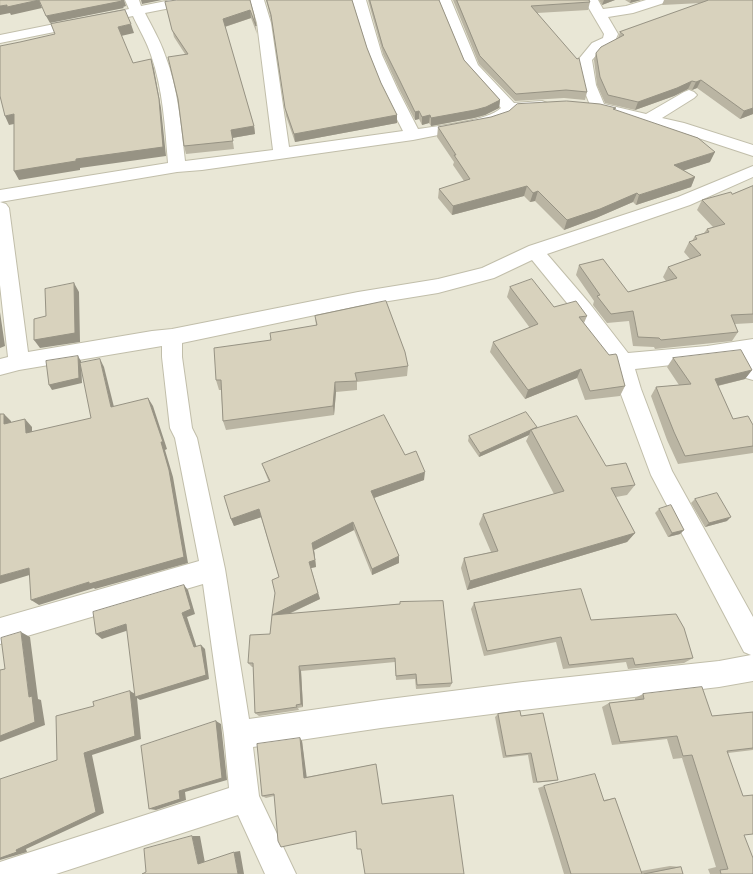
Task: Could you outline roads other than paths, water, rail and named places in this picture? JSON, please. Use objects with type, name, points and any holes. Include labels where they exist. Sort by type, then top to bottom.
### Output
[{"type":"street","points":[[0,40],[134,6],[191,0]]},
{"type":"street","points":[[257,0],[264,23],[282,153]]},
{"type":"street","points":[[359,0],[375,55],[390,90],[413,135]]},
{"type":"street","points":[[444,0],[472,67],[510,108]]},
{"type":"street","points":[[591,0],[611,34],[609,40],[597,46],[585,60],[588,85],[597,107]]},
{"type":"street","points":[[599,14],[628,10],[659,0]]},
{"type":"street","points":[[134,6],[145,26],[161,63],[173,125],[177,167]]},
{"type":"street","points":[[649,119],[689,95]]},
{"type":"street","points":[[0,196],[177,167],[202,165],[413,135],[483,122],[502,116],[510,108],[557,105]]},
{"type":"street","points":[[577,105],[597,107],[678,126],[753,151]]},
{"type":"street","points":[[0,367],[19,362],[152,338],[172,336],[358,299],[438,286],[487,273],[535,251],[684,201],[753,171]]},
{"type":"street","points":[[0,208],[19,362]]},
{"type":"street","points":[[535,251],[583,309],[623,362],[630,389],[662,475],[753,643]]},
{"type":"street","points":[[172,336],[172,357],[181,428],[186,438],[213,569],[238,735],[244,798],[281,874]]},
{"type":"street","points":[[623,362],[747,348],[753,372]]},
{"type":"street","points":[[0,631],[213,569]]},
{"type":"street","points":[[238,735],[381,714],[719,674],[753,668]]},
{"type":"street","points":[[9,874],[244,798]]}]
